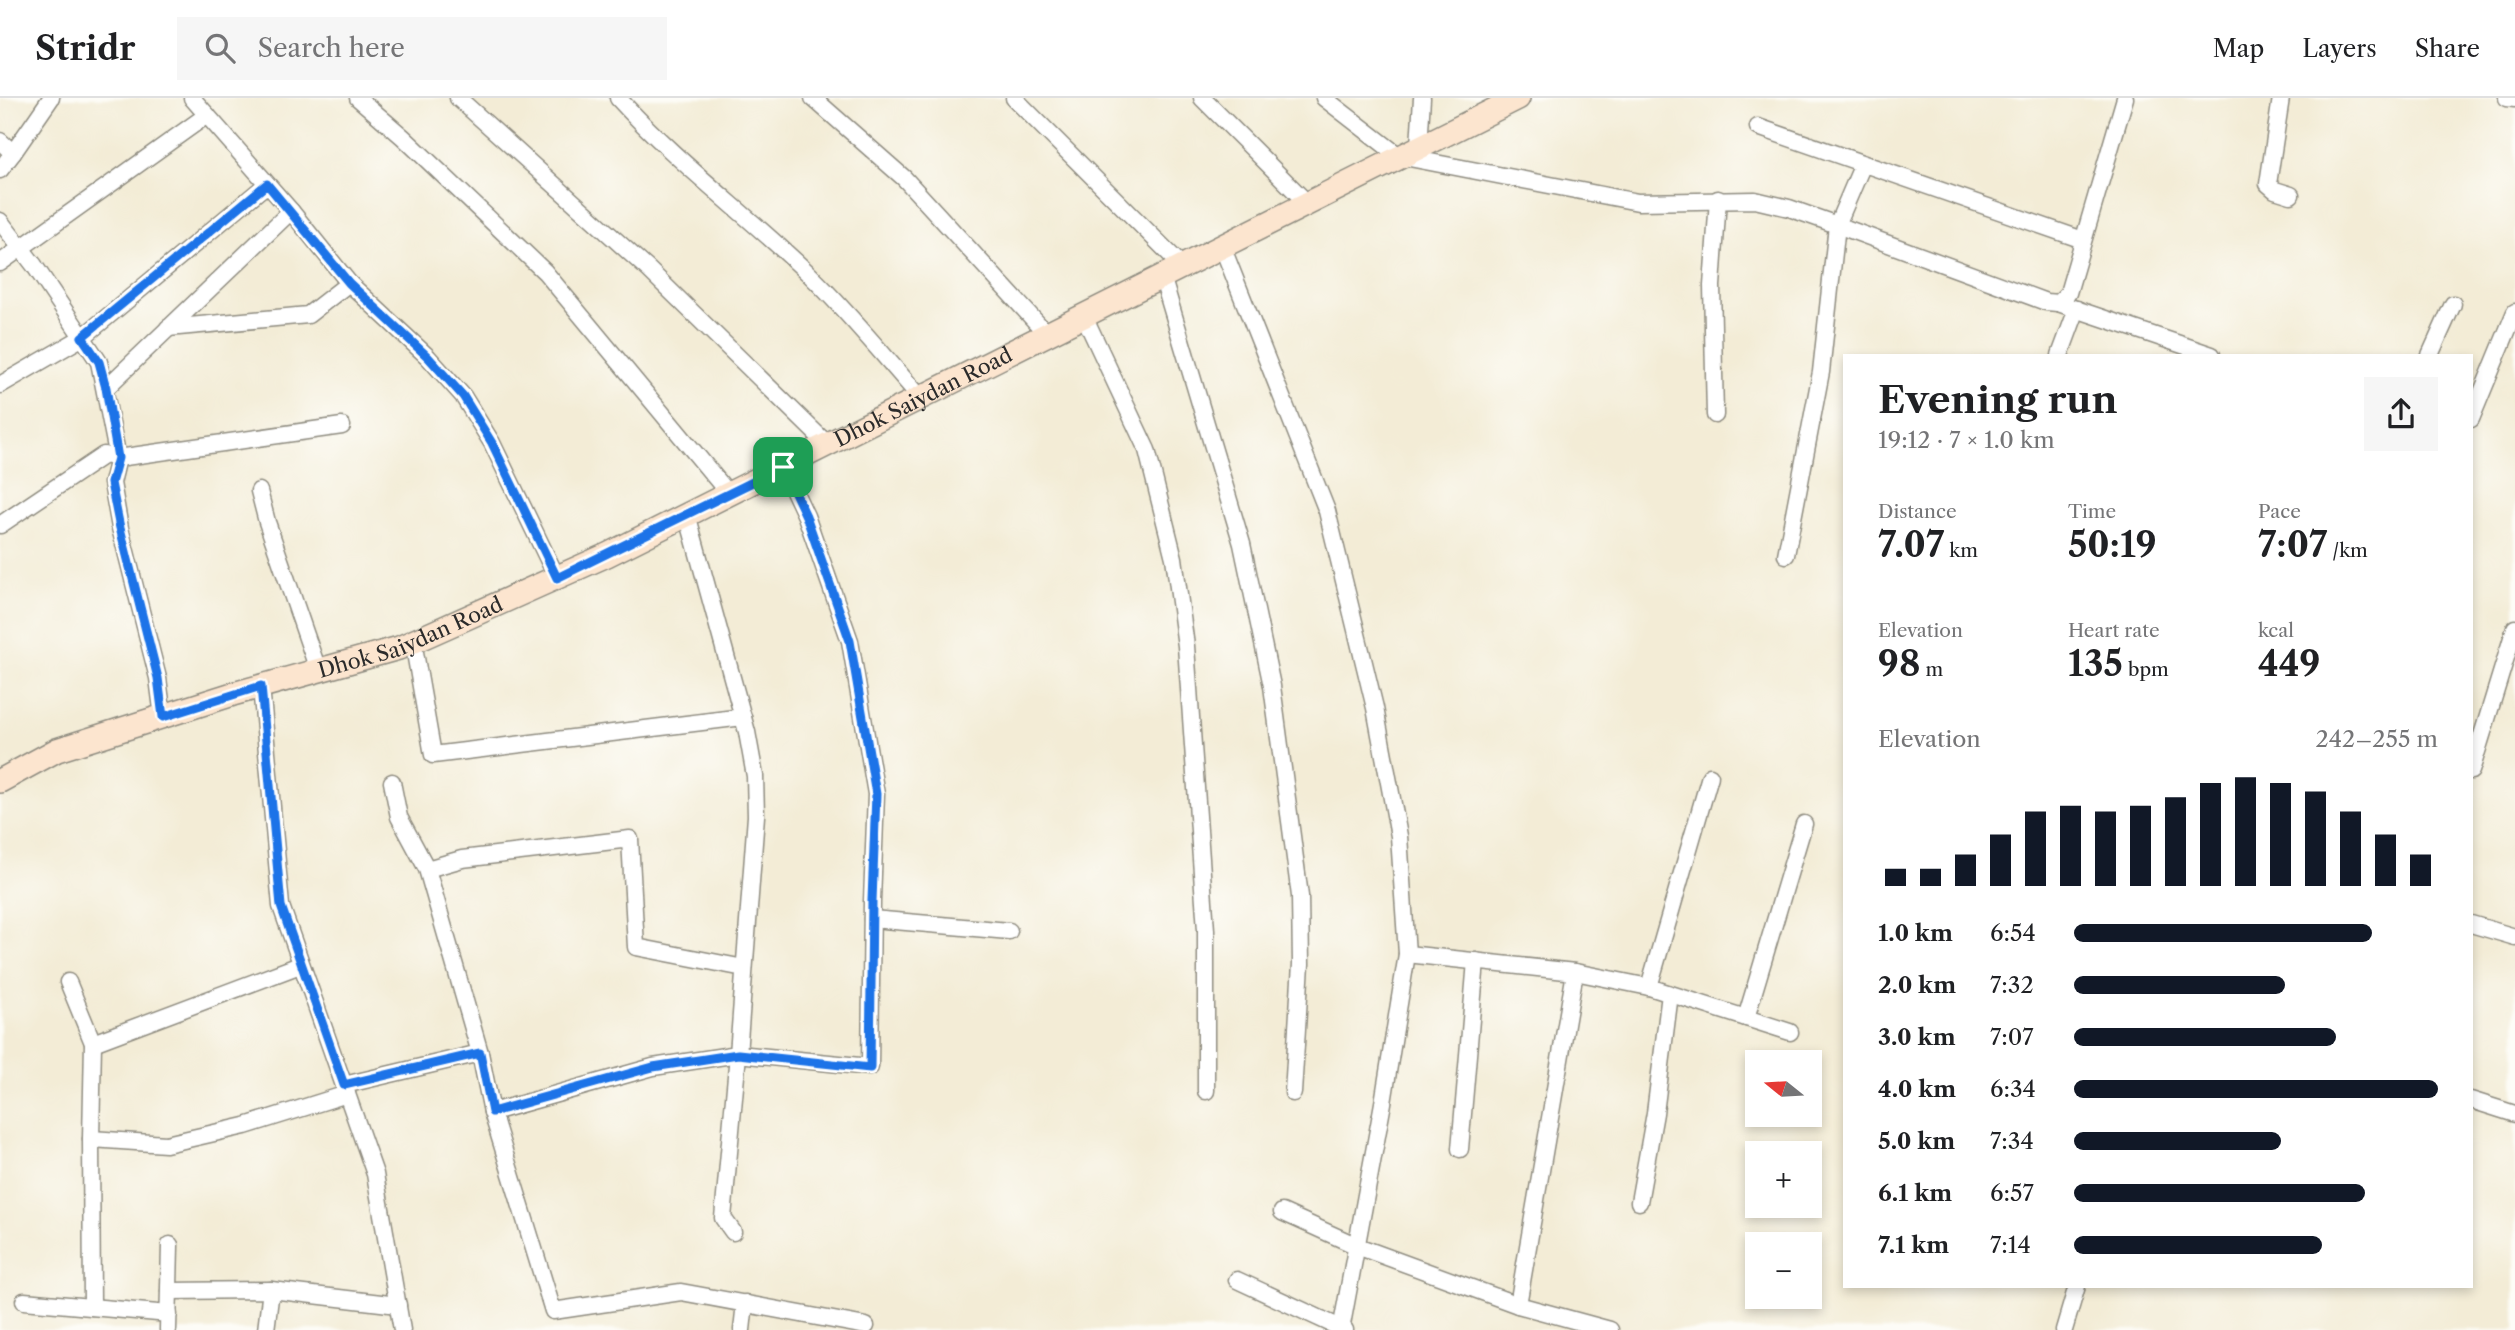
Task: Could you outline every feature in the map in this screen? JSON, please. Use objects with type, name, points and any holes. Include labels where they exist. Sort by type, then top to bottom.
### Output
[{"type":"main road","name":"Dhok Saiydan Road","points":[[0,781],[57,750],[261,686],[399,648],[557,578],[1518,98]]},
{"type":"street","points":[[0,170],[51,98]]},
{"type":"street","points":[[192,98],[291,211],[349,283],[428,357],[463,396],[492,443],[557,578]]},
{"type":"street","points":[[358,98],[403,137],[545,272],[729,494]]},
{"type":"street","points":[[458,98],[649,270],[827,444]]},
{"type":"street","points":[[618,98],[682,163],[810,275],[920,397]]},
{"type":"street","points":[[813,98],[904,178],[1047,334]]},
{"type":"street","points":[[1014,98],[1172,272],[1242,544],[1272,686],[1300,896],[1301,964],[1293,1093]]},
{"type":"street","points":[[1202,98],[1308,204]]},
{"type":"street","points":[[1324,98],[1399,156],[1638,202],[1755,200],[1789,208],[2046,303],[2059,303],[2209,354]]},
{"type":"street","points":[[1419,146],[1422,98]]},
{"type":"street","points":[[2059,303],[2068,293],[2125,98]]},
{"type":"street","points":[[2281,98],[2269,184],[2275,190],[2291,195]]},
{"type":"street","points":[[2507,98],[2515,99]]},
{"type":"street","points":[[0,263],[206,115]]},
{"type":"street","points":[[1758,127],[2083,240]]},
{"type":"street","points":[[0,141],[13,153]]},
{"type":"street","points":[[1786,555],[1821,372],[1837,225],[1863,164]]},
{"type":"street","points":[[0,385],[82,337],[267,184]]},
{"type":"street","points":[[1715,415],[1712,286],[1718,200]]},
{"type":"street","points":[[106,388],[291,211]]},
{"type":"street","points":[[0,221],[21,247],[99,362],[118,458],[111,483],[158,678],[163,717]]},
{"type":"street","points":[[1222,246],[1327,511],[1375,708],[1399,836],[1407,954],[1342,1329],[1237,1280]]},
{"type":"street","points":[[168,328],[307,315],[349,283]]},
{"type":"street","points":[[2430,354],[2453,304]]},
{"type":"street","points":[[2060,354],[2077,309]]},
{"type":"street","points":[[2473,414],[2515,312]]},
{"type":"street","points":[[1084,316],[1147,450],[1174,558],[1186,646],[1206,930],[1206,1091]]},
{"type":"street","points":[[0,525],[104,455],[118,458],[342,426]]},
{"type":"street","points":[[492,1112],[653,1067],[738,1054],[870,1068],[876,794],[850,641],[806,516],[783,467]]},
{"type":"street","points":[[259,491],[267,522],[318,670]]},
{"type":"street","points":[[687,514],[743,717],[755,776],[756,816],[723,1218],[733,1232]]},
{"type":"street","points":[[2473,764],[2515,628]]},
{"type":"street","points":[[413,641],[433,755],[743,717]]},
{"type":"street","points":[[261,686],[281,906],[375,1174],[402,1330]]},
{"type":"street","points":[[1649,987],[1710,776]]},
{"type":"street","points":[[392,782],[399,817],[427,869],[480,1053],[492,1112],[553,1311],[681,1292],[866,1326]]},
{"type":"street","points":[[1746,1018],[1804,824]]},
{"type":"street","points":[[427,869],[462,859],[630,839],[636,947],[744,968]]},
{"type":"street","points":[[872,919],[1009,931]]},
{"type":"street","points":[[2473,925],[2515,937]]},
{"type":"street","points":[[1407,954],[1575,972],[1649,987],[1790,1032]]},
{"type":"street","points":[[1460,1149],[1476,961]]},
{"type":"street","points":[[93,1043],[300,965]]},
{"type":"street","points":[[1518,1305],[1575,972]]},
{"type":"street","points":[[68,982],[93,1043],[92,1307]]},
{"type":"street","points":[[1639,1202],[1655,1113],[1670,994]]},
{"type":"street","points":[[91,1139],[166,1144],[245,1126],[346,1090],[480,1053]]},
{"type":"street","points":[[2473,1101],[2515,1114]]},
{"type":"street","points":[[1282,1212],[1357,1246],[1518,1305],[1610,1330]]},
{"type":"street","points":[[24,1301],[92,1307],[169,1322],[170,1245]]},
{"type":"street","points":[[2064,1330],[2076,1288]]},
{"type":"street","points":[[169,1291],[271,1290],[398,1305]]},
{"type":"street","points":[[266,1330],[271,1290]]},
{"type":"street","points":[[741,1330],[745,1303]]},
{"type":"route","points":[[267,184],[349,283],[428,357],[463,396],[492,443],[557,578],[783,467],[806,516],[850,641],[876,794],[870,1068],[738,1054],[653,1067],[492,1112],[480,1053],[344,1085],[281,906],[261,686],[163,717],[158,678],[111,483],[118,458],[106,388],[99,362],[82,337],[267,184]]}]
